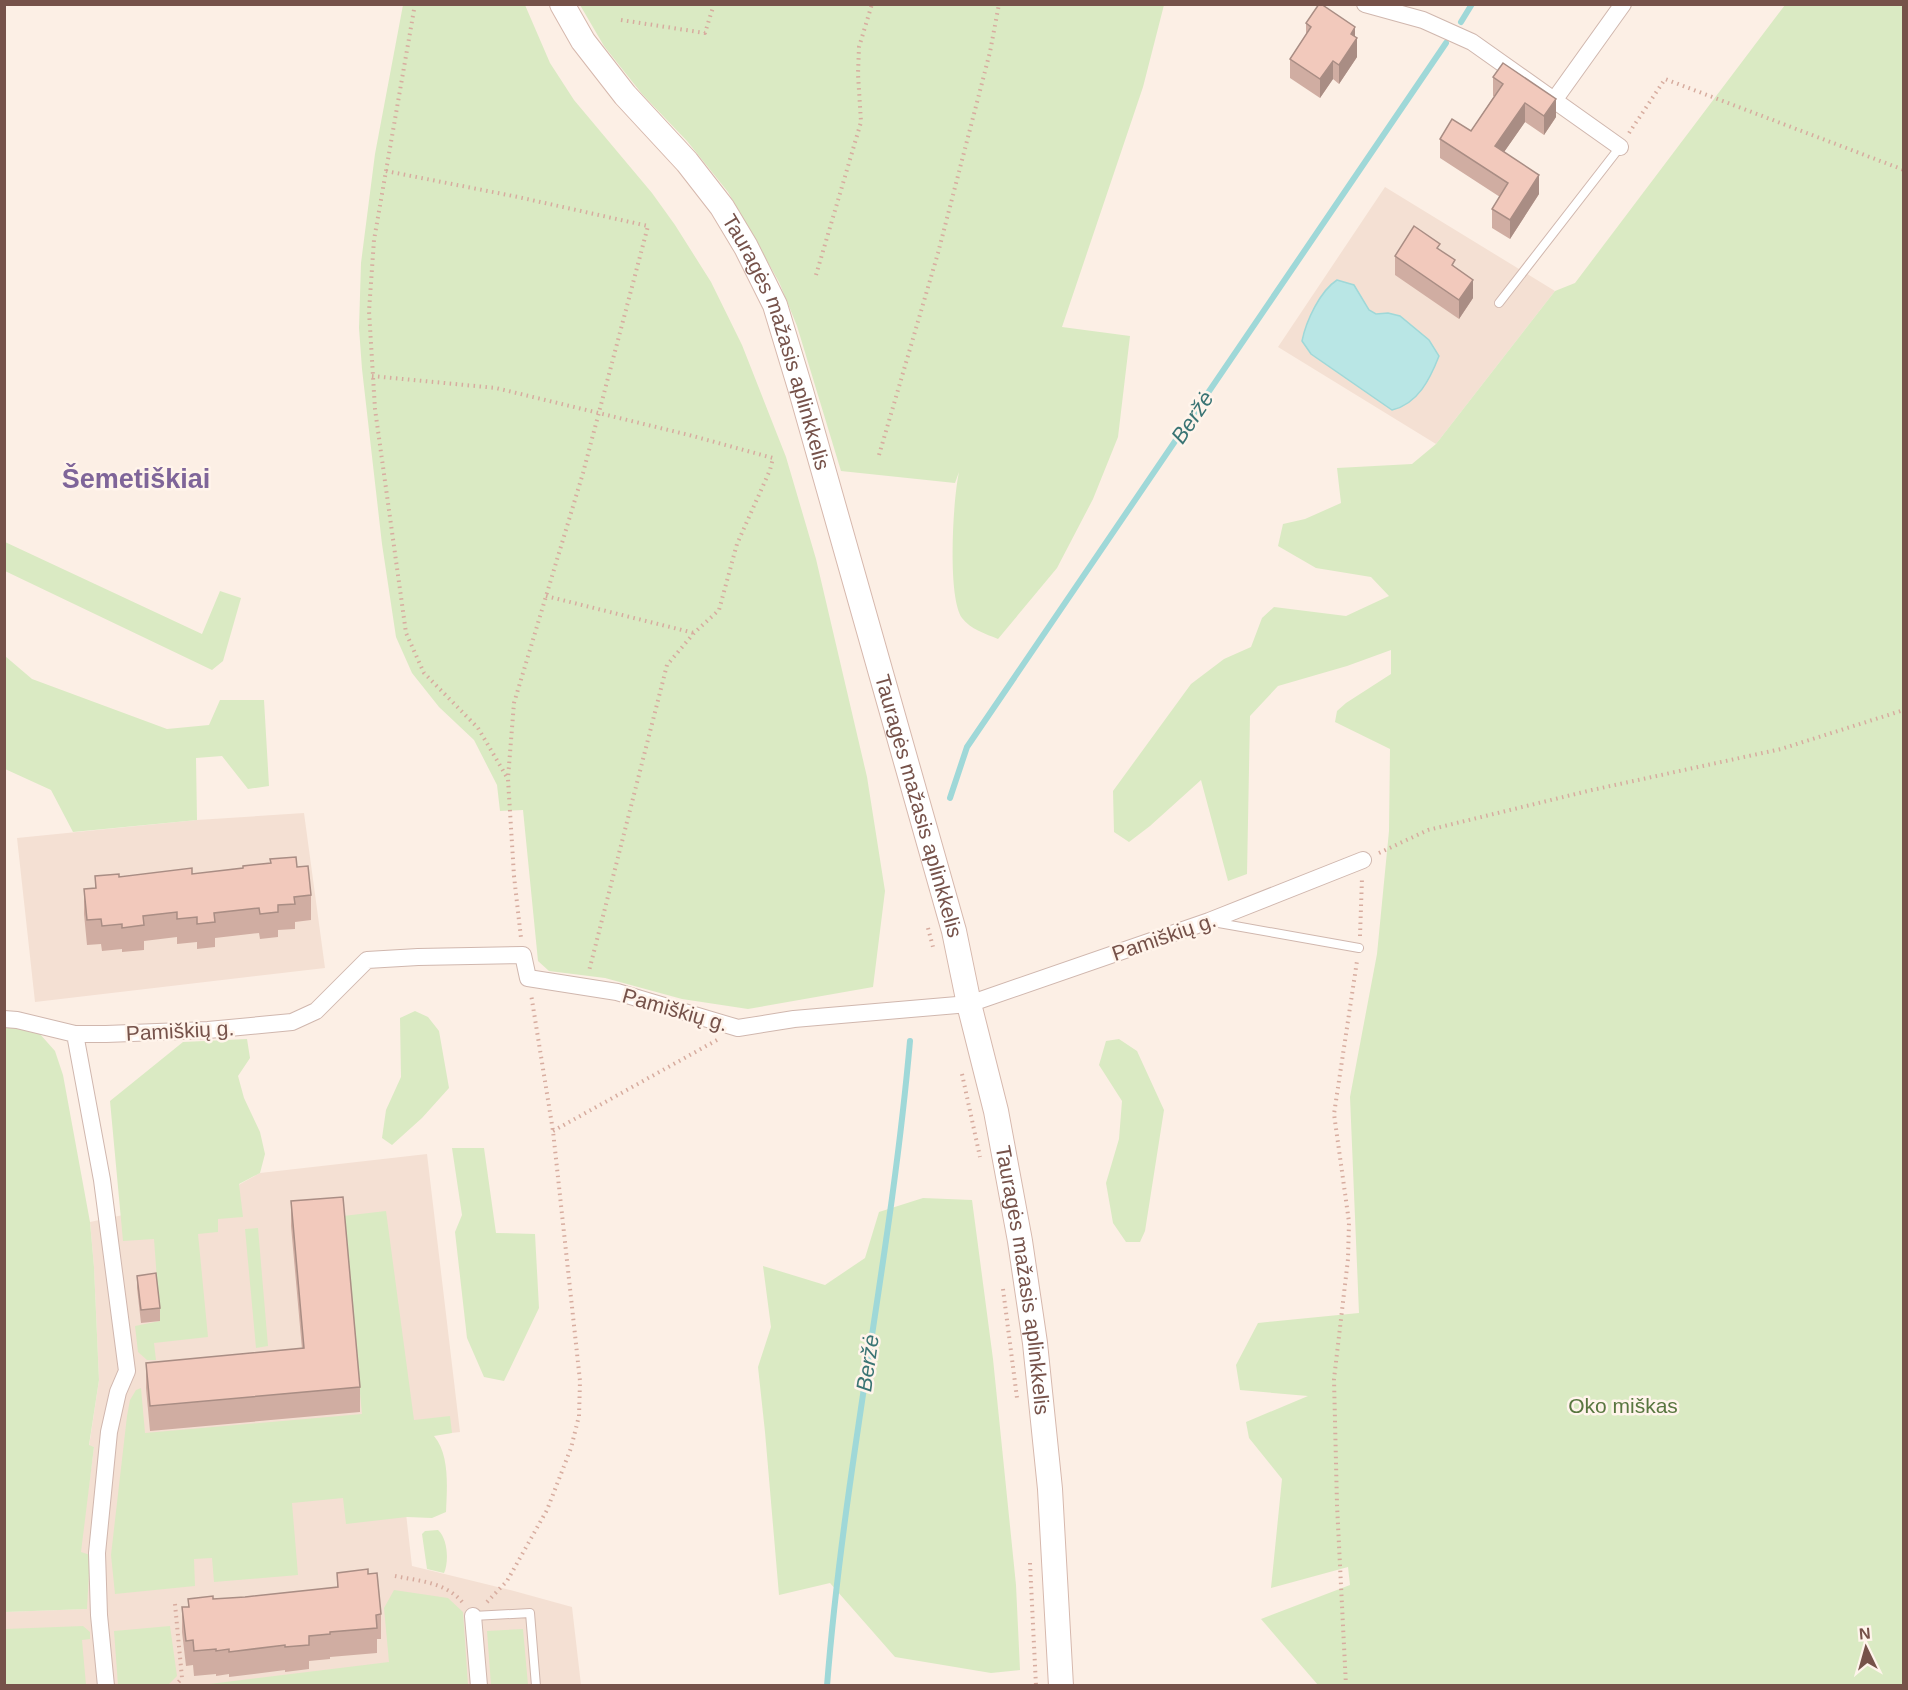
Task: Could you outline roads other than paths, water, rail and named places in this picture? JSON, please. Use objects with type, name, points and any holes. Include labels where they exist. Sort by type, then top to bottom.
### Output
[{"type":"main road","name":"Tauragės mažasis aplinkkelis","points":[[562,4],[583,41],[625,95],[687,162],[722,207],[746,247],[775,305],[801,391],[954,931],[969,1004],[996,1111],[1020,1241],[1035,1344],[1050,1489],[1061,1686]]},
{"type":"street","points":[[1365,4],[1423,20],[1472,42],[1620,147]]},
{"type":"street","points":[[1555,99],[1623,4]]},
{"type":"street","name":"Pamiškių g.","points":[[4,1019],[75,1034],[208,1030],[292,1022],[316,1011],[367,960],[418,957],[523,956],[528,978],[585,986],[656,1003],[738,1028],[794,1019],[969,1004],[1209,921],[1363,860]]},
{"type":"street","points":[[75,1034],[102,1180],[128,1371],[118,1392],[109,1432],[97,1552],[99,1615],[106,1686]]},
{"type":"street","points":[[473,1616],[479,1686]]},
{"type":"lane","points":[[1499,303],[1620,147]]},
{"type":"lane","points":[[1209,921],[1359,948]]},
{"type":"lane","points":[[473,1616],[530,1613],[536,1686]]},
{"type":"water","points":[[1337,280],[1354,285],[1369,310],[1376,314],[1388,313],[1400,316],[1429,340],[1439,356],[1422,389],[1401,407],[1392,410],[1311,354],[1302,341],[1315,307],[1325,291]]},
{"type":"waterway","name":"Beržė","points":[[1461,22],[1472,4]]},
{"type":"waterway","name":"Beržė","points":[[950,798],[967,747],[1446,43]]},
{"type":"waterway","name":"Beržė","points":[[827,1686],[844,1524],[902,1122],[910,1041]]},
{"type":"district","name":"Šemetiškiai","points":[[136,479]]},
{"type":"park label","name":"Oko miškas","points":[[1623,1406]]}]
